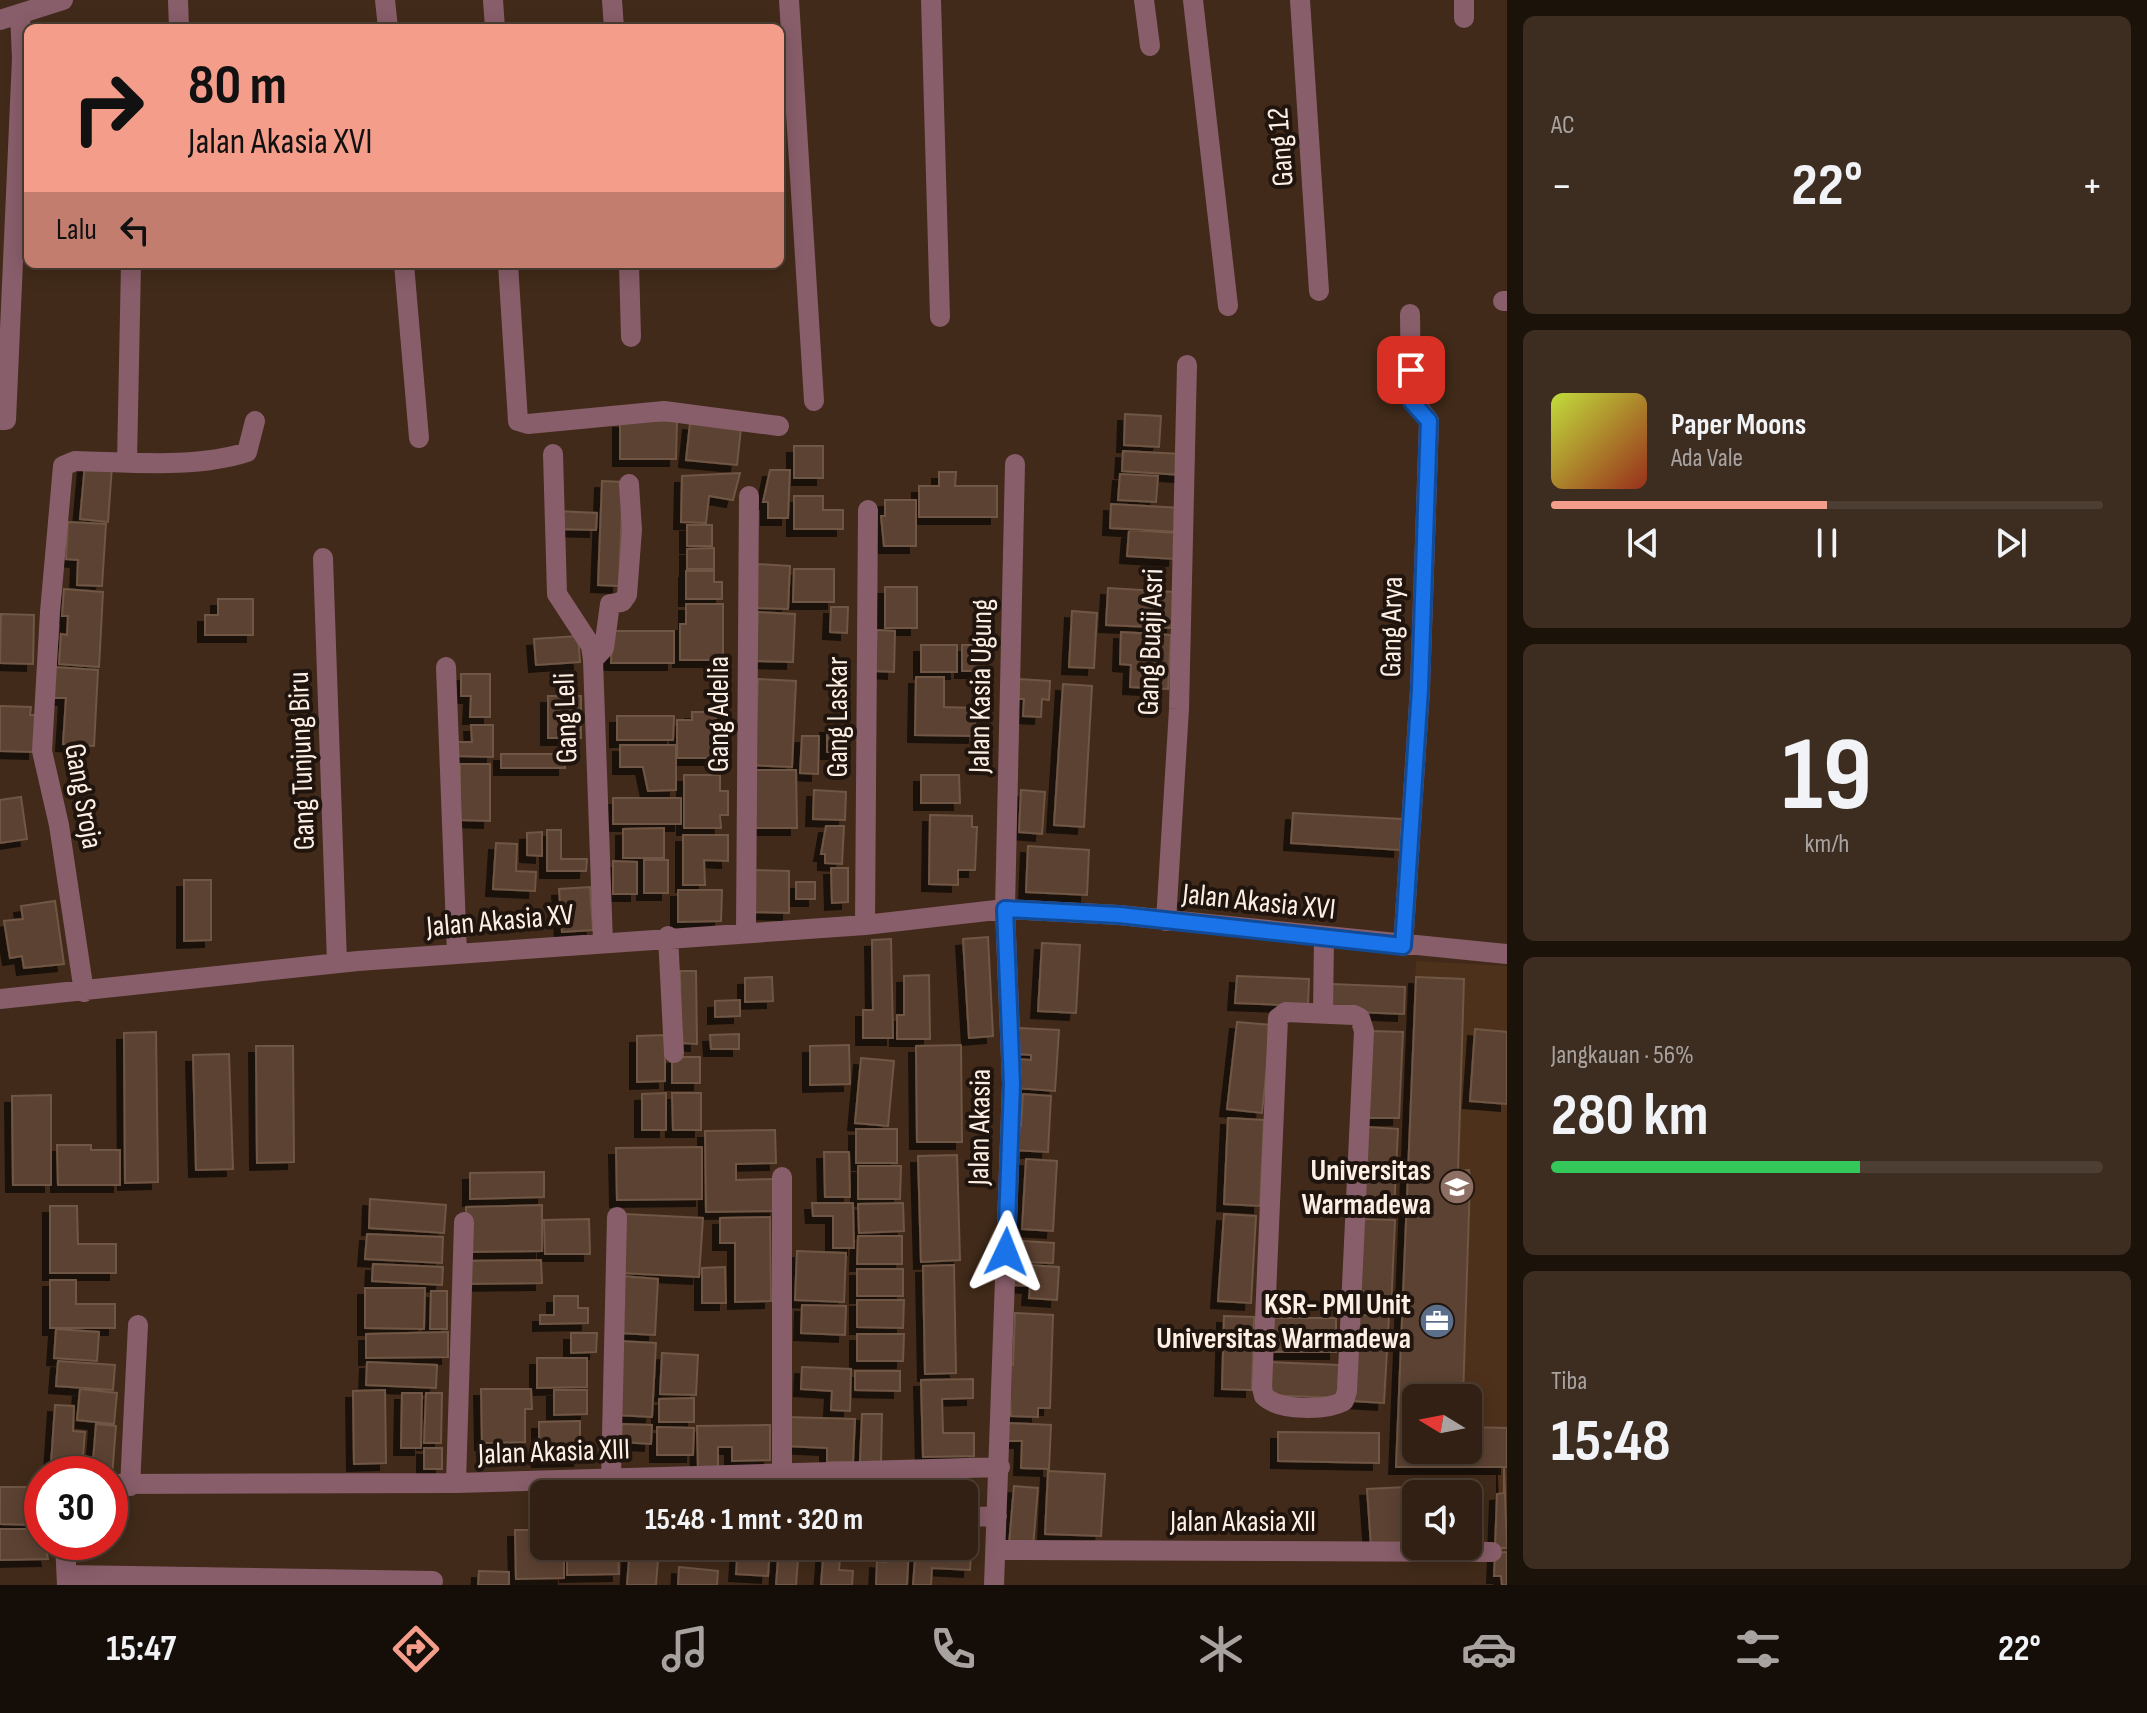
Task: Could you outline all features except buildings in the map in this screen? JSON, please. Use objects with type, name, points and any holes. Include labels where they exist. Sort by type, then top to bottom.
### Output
[{"type":"street","points":[[0,20],[63,0]]},
{"type":"street","points":[[178,0],[179,24]]},
{"type":"street","points":[[385,0],[388,24]]},
{"type":"street","points":[[493,0],[495,24]]},
{"type":"street","points":[[612,0],[614,24]]},
{"type":"street","points":[[789,0],[814,401]]},
{"type":"street","points":[[931,0],[940,317]]},
{"type":"street","points":[[1144,0],[1150,46]]},
{"type":"street","points":[[1193,0],[1228,306]]},
{"type":"street","name":"Gang 12","points":[[1300,0],[1319,291]]},
{"type":"street","points":[[0,420],[6,420],[22,58],[20,14]]},
{"type":"street","points":[[131,268],[127,462],[185,460],[247,452],[255,421]]},
{"type":"street","points":[[404,268],[419,438]]},
{"type":"street","points":[[508,268],[518,421],[528,424],[664,411],[779,426]]},
{"type":"street","points":[[629,268],[631,337]]},
{"type":"street","name":"Gang Arya","points":[[1403,946],[1420,689],[1429,421],[1411,398],[1410,314]]},
{"type":"street","name":"Gang Buaji Asri","points":[[1166,921],[1179,709],[1187,365]]},
{"type":"street","name":"Gang Leli","points":[[553,454],[557,594],[591,646],[593,660],[603,942]]},
{"type":"street","name":"Gang Sroja","points":[[84,992],[59,825],[42,751],[53,564],[63,466],[75,461],[127,462]]},
{"type":"street","name":"Jalan Kasia Ugung","points":[[1005,909],[1015,464]]},
{"type":"street","points":[[593,660],[604,648],[610,604],[622,602],[627,595],[632,530],[629,484]]},
{"type":"street","name":"Gang Adelia","points":[[746,932],[749,496]]},
{"type":"street","name":"Gang Laskar","points":[[865,925],[868,510]]},
{"type":"street","name":"Gang Tunjung Biru","points":[[323,558],[337,963]]},
{"type":"street","points":[[446,667],[457,954]]},
{"type":"street","name":"Jalan Akasia XVI","points":[[1005,909],[1166,921],[1507,954]]},
{"type":"street","name":"Jalan Akasia XV","points":[[0,999],[337,963],[668,936],[865,925],[1005,909]]},
{"type":"street","name":"Jalan Akasia","points":[[994,1585],[1012,1084],[1005,909]]},
{"type":"street","points":[[668,936],[674,1053]]},
{"type":"street","points":[[1323,1013],[1324,938]]},
{"type":"street","points":[[1286,1012],[1323,1013],[1354,1015],[1360,1018],[1364,1031],[1347,1391],[1344,1401],[1335,1406],[1280,1405],[1271,1403],[1262,1388],[1278,1018],[1286,1012]]},
{"type":"street","points":[[782,1177],[782,1475]]},
{"type":"street","points":[[611,1479],[617,1217]]},
{"type":"street","points":[[456,1483],[464,1222]]},
{"type":"street","points":[[123,1456],[138,1325]]},
{"type":"street","name":"Jalan Akasia XIII","points":[[128,1485],[456,1483],[1000,1467]]},
{"type":"street","points":[[978,1517],[997,1516]]},
{"type":"street","name":"Jalan Akasia XII","points":[[995,1550],[1492,1552]]},
{"type":"street","points":[[66,1560],[67,1580],[433,1581]]},
{"type":"shaded area","name":"Universitas Warmadewa","points":[[1416,961],[1507,966],[1507,1585],[1502,1585],[1501,1576],[1494,1576],[1498,1467],[1396,1467]]},
{"type":"place","name":"Universitas Warmadewa","points":[[1457,1187]]},
{"type":"place","name":"KSR- PMI Unit Universitas Warmadewa","points":[[1437,1321]]},
{"type":"route","points":[[1006,1252],[1012,1084],[1005,909],[1119,915],[1403,946],[1420,689],[1429,421],[1412,402],[1411,370]]}]
